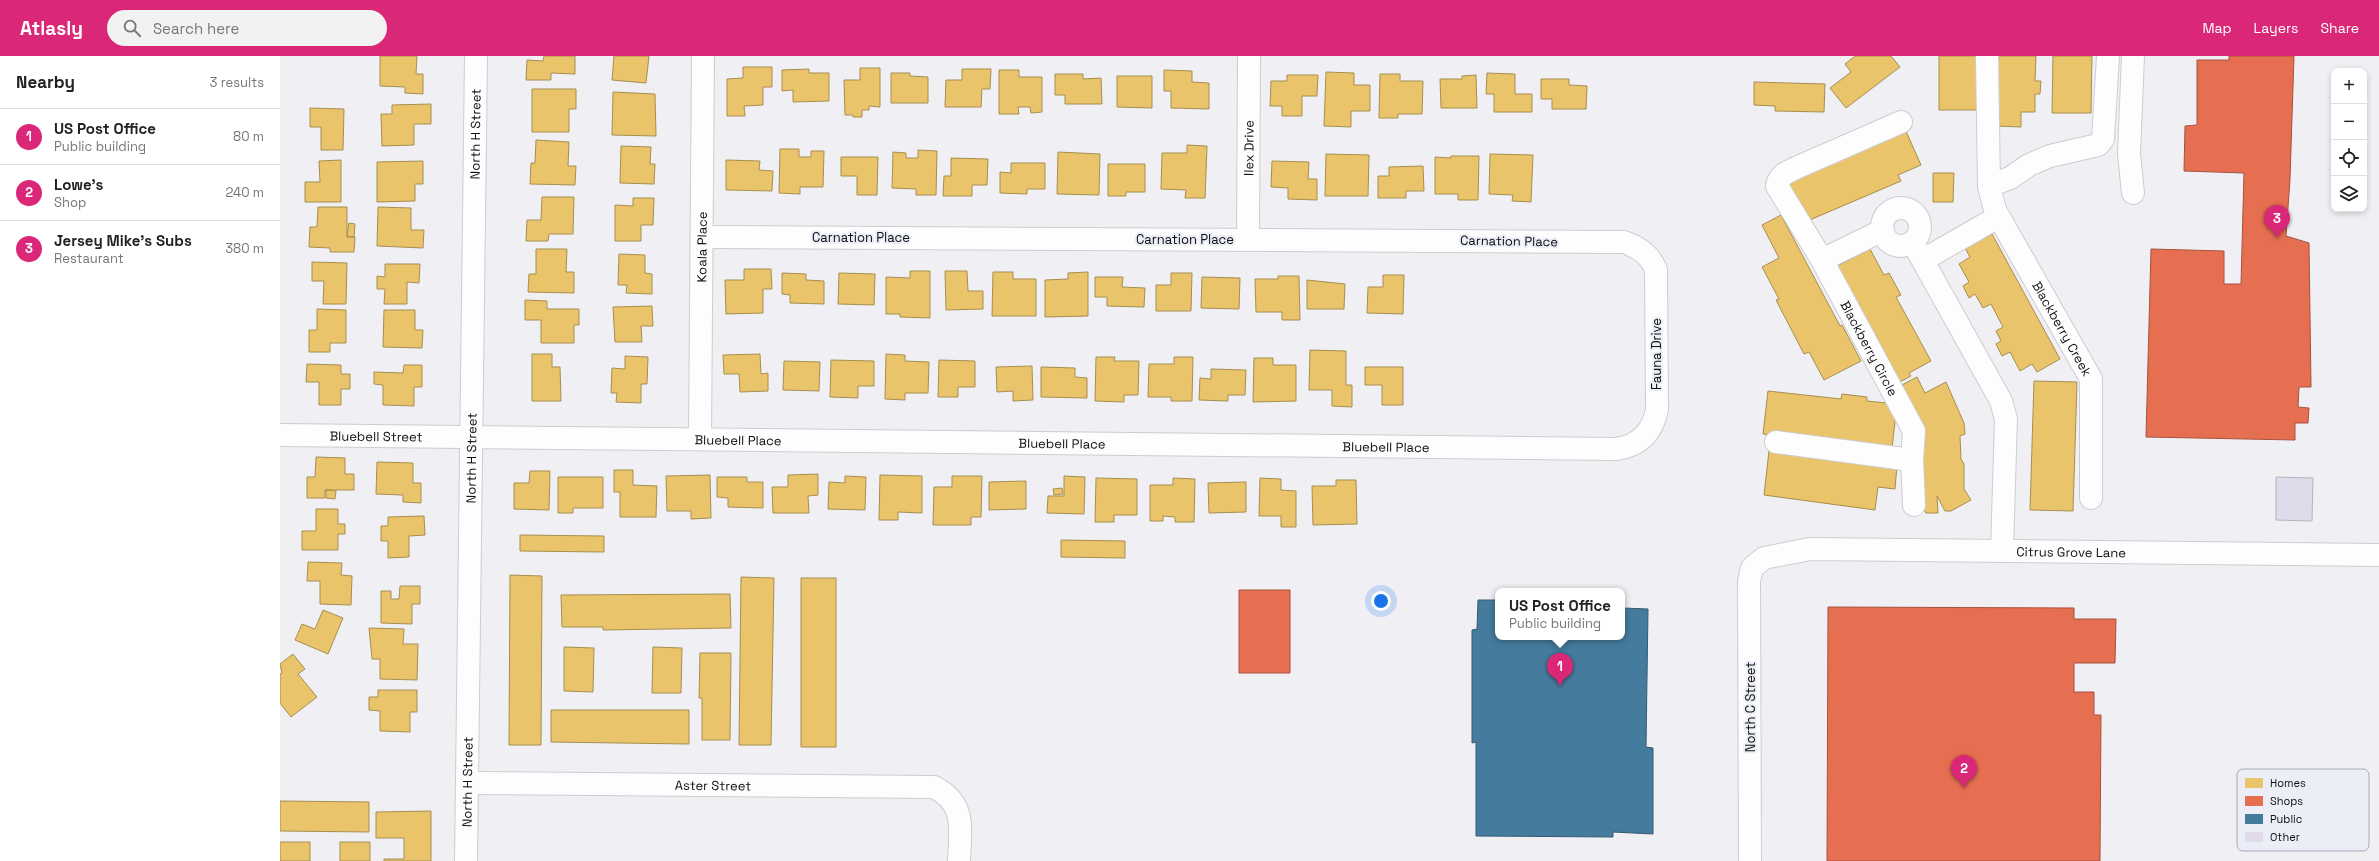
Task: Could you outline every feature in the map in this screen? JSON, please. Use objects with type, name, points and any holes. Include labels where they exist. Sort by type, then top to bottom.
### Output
[{"type":"street","name":"North H Street","points":[[466,861],[473,435],[476,56]]},
{"type":"street","name":"Koala Place","points":[[700,438],[703,56]]},
{"type":"street","name":"Ilex Drive","points":[[1248,239],[1249,56]]},
{"type":"street","name":"Blackberry Creek","points":[[1988,56],[1989,186],[1998,217],[2091,379],[2091,498]]},
{"type":"street","points":[[1989,186],[2010,178],[2029,165],[2050,156],[2098,145],[2103,139],[2108,56]]},
{"type":"street","points":[[2133,56],[2129,154],[2133,193]]},
{"type":"street","points":[[1883,230],[1822,260],[1777,186],[1778,179],[1798,167],[1901,122]]},
{"type":"street","points":[[1998,217],[1918,251],[1894,245],[1889,242],[1883,230],[1885,218],[1889,213],[1900,209],[1911,212],[1919,221],[1920,233],[1918,251],[2001,400],[2006,420],[2002,550]]},
{"type":"street","name":"Carnation Place","points":[[702,237],[1624,242],[1642,250],[1648,256],[1656,270]]},
{"type":"street","name":"Blackberry Circle","points":[[1822,260],[1914,430],[1912,460],[1914,505]]},
{"type":"street","name":"Fauna Drive","points":[[1646,435],[1654,424],[1656,410],[1656,270]]},
{"type":"street","name":"Bluebell Street","points":[[280,435],[473,435]]},
{"type":"street","name":"Bluebell Place","points":[[473,435],[1616,449],[1629,448],[1646,435]]},
{"type":"street","points":[[1776,442],[1912,460]]},
{"type":"street","name":"Citrus Grove Lane","points":[[1764,558],[1810,549],[2379,555]]},
{"type":"street","name":"North C Street","points":[[1750,861],[1749,581],[1752,568],[1764,558]]},
{"type":"street","name":"Aster Street","points":[[467,783],[934,786],[945,792],[954,801],[960,814],[959,861]]},
{"type":"building: Homes","points":[[380,56],[417,56],[416,74],[423,74],[423,94],[405,93],[405,87],[380,86]]},
{"type":"building: Homes","points":[[544,56],[575,56],[575,74],[551,73],[551,80],[526,80],[527,60],[543,61]]},
{"type":"building: Homes","points":[[614,56],[649,56],[646,83],[612,80]]},
{"type":"building: Homes","points":[[1855,56],[1891,56],[1900,67],[1846,108],[1830,88],[1851,72],[1845,64]]},
{"type":"building: Homes","points":[[1939,56],[1979,56],[1979,110],[1939,110]]},
{"type":"building: Homes","points":[[1995,56],[2036,56],[2035,81],[2041,81],[2040,94],[2035,94],[2035,112],[2021,112],[2021,127],[1995,126]]},
{"type":"building: Homes","points":[[2053,56],[2092,56],[2091,113],[2052,113]]},
{"type":"building: Homes","points":[[743,67],[772,67],[772,87],[763,87],[763,105],[744,106],[745,116],[727,116],[727,79],[743,78]]},
{"type":"building: Homes","points":[[860,68],[880,68],[880,107],[869,106],[869,110],[862,110],[862,117],[853,117],[853,115],[845,115],[844,80],[860,80]]},
{"type":"building: Homes","points":[[809,69],[809,73],[829,73],[829,101],[793,102],[793,90],[782,91],[782,70]]},
{"type":"building: Homes","points":[[962,69],[991,69],[990,89],[982,89],[981,107],[945,107],[946,80],[962,80]]},
{"type":"building: Homes","points":[[999,70],[1019,70],[1019,77],[1042,77],[1042,112],[1031,113],[1030,107],[1018,107],[1019,114],[999,114]]},
{"type":"building: Homes","points":[[1164,70],[1192,71],[1192,82],[1209,83],[1209,109],[1171,108],[1171,91],[1164,91]]},
{"type":"building: Homes","points":[[1326,72],[1354,73],[1354,85],[1370,85],[1370,111],[1351,111],[1351,127],[1324,126]]},
{"type":"building: Homes","points":[[891,73],[910,73],[910,76],[928,77],[928,103],[891,103]]},
{"type":"building: Homes","points":[[1487,73],[1515,74],[1515,94],[1532,94],[1532,112],[1494,112],[1494,94],[1486,94]]},
{"type":"building: Homes","points":[[1055,74],[1083,74],[1083,79],[1101,78],[1102,104],[1065,104],[1065,95],[1055,95]]},
{"type":"building: Homes","points":[[1380,74],[1400,74],[1400,81],[1423,81],[1422,114],[1398,114],[1398,118],[1379,118]]},
{"type":"building: Homes","points":[[1287,75],[1318,75],[1317,96],[1302,96],[1302,116],[1282,116],[1282,106],[1270,106],[1271,81],[1287,81]]},
{"type":"building: Homes","points":[[1476,75],[1477,108],[1441,108],[1440,79],[1462,79],[1462,76]]},
{"type":"building: Homes","points":[[1117,76],[1152,76],[1152,108],[1117,107]]},
{"type":"building: Homes","points":[[1541,79],[1569,79],[1569,85],[1587,86],[1586,109],[1552,109],[1552,99],[1541,99]]},
{"type":"building: Homes","points":[[1754,82],[1825,84],[1824,112],[1775,111],[1775,106],[1754,105]]},
{"type":"building: Homes","points":[[532,89],[576,89],[576,109],[569,109],[569,132],[532,132]]},
{"type":"building: Homes","points":[[613,92],[655,94],[656,136],[612,135]]},
{"type":"building: Homes","points":[[431,104],[431,124],[414,124],[414,145],[382,146],[381,114],[392,114],[392,105]]},
{"type":"building: Homes","points":[[310,108],[344,109],[343,150],[321,150],[321,127],[310,127]]},
{"type":"building: Homes","points":[[1905,129],[1921,165],[1898,175],[1901,181],[1805,222],[1787,181]]},
{"type":"building: Homes","points":[[536,140],[569,142],[568,166],[576,166],[575,185],[530,184],[531,163],[535,163]]},
{"type":"building: Homes","points":[[1187,145],[1207,146],[1205,198],[1185,198],[1186,190],[1161,189],[1162,153],[1187,153]]},
{"type":"building: Homes","points":[[621,146],[651,147],[650,164],[655,164],[654,184],[620,183]]},
{"type":"building: Homes","points":[[780,149],[799,149],[799,157],[811,157],[811,151],[824,151],[823,187],[800,187],[800,194],[779,193]]},
{"type":"building: Homes","points":[[918,150],[937,151],[936,195],[916,195],[916,189],[892,188],[893,152],[906,153],[906,158],[918,158]]},
{"type":"building: Homes","points":[[1058,152],[1100,154],[1099,195],[1057,194]]},
{"type":"building: Homes","points":[[1326,154],[1369,155],[1368,196],[1325,196]]},
{"type":"building: Homes","points":[[1490,154],[1533,155],[1531,202],[1512,201],[1513,195],[1489,194]]},
{"type":"building: Homes","points":[[1451,156],[1479,156],[1478,200],[1458,200],[1458,194],[1435,194],[1435,157],[1451,158]]},
{"type":"building: Homes","points":[[841,157],[878,157],[877,195],[857,195],[857,176],[841,176]]},
{"type":"building: Homes","points":[[951,158],[988,159],[987,185],[972,185],[972,196],[943,196],[944,176],[951,176]]},
{"type":"building: Homes","points":[[341,160],[341,202],[305,202],[305,182],[320,182],[319,161]]},
{"type":"building: Homes","points":[[726,160],[760,161],[759,170],[773,171],[772,191],[726,190]]},
{"type":"building: Homes","points":[[423,161],[423,184],[415,184],[415,201],[377,202],[377,162]]},
{"type":"building: Homes","points":[[1272,161],[1309,162],[1308,179],[1317,179],[1317,200],[1288,199],[1288,188],[1271,187]]},
{"type":"building: Homes","points":[[1011,163],[1045,163],[1045,189],[1027,189],[1027,194],[1000,193],[1000,172],[1011,173]]},
{"type":"building: Homes","points":[[1108,164],[1145,164],[1145,192],[1126,192],[1126,196],[1108,196]]},
{"type":"building: Homes","points":[[1423,166],[1424,191],[1406,191],[1406,198],[1378,198],[1378,176],[1389,176],[1389,167]]},
{"type":"building: Homes","points":[[1933,173],[1954,173],[1953,202],[1933,202]]},
{"type":"building: Homes","points":[[542,197],[574,197],[573,234],[549,234],[548,241],[526,241],[527,220],[541,220]]},
{"type":"building: Homes","points":[[633,198],[654,198],[653,225],[641,225],[641,241],[615,241],[615,205],[633,206]]},
{"type":"building: Homes","points":[[318,207],[347,207],[347,237],[355,237],[354,252],[330,252],[330,248],[309,247],[310,227],[317,227]]},
{"type":"building: Homes","points":[[378,207],[411,208],[411,230],[424,230],[423,248],[377,246]]},
{"type":"building: Homes","points":[[1781,215],[1840,326],[1842,325],[1861,361],[1824,380],[1809,352],[1804,354],[1776,300],[1779,299],[1762,267],[1779,258],[1762,225]]},
{"type":"building: Homes","points":[[349,223],[355,224],[354,237],[347,236]]},
{"type":"building: Homes","points":[[1992,234],[2060,359],[2037,372],[2032,364],[2020,371],[2010,352],[2002,356],[1996,344],[2001,341],[1996,331],[2003,327],[1991,304],[1983,308],[1975,294],[1969,298],[1963,286],[1969,282],[1959,264],[1970,257],[1965,248]]},
{"type":"building: Homes","points":[[536,249],[567,249],[566,272],[574,272],[574,293],[528,292],[529,274],[536,274]]},
{"type":"building: Homes","points":[[1870,249],[1884,275],[1889,273],[1901,295],[1896,297],[1931,361],[1909,373],[1911,376],[1894,385],[1833,268]]},
{"type":"building: Homes","points":[[619,254],[645,255],[645,273],[652,274],[652,294],[626,293],[627,285],[618,285]]},
{"type":"building: Homes","points":[[312,262],[347,263],[346,304],[323,304],[324,281],[312,281]]},
{"type":"building: Homes","points":[[385,264],[420,264],[419,283],[407,282],[407,304],[384,304],[385,289],[377,289],[377,276],[385,277]]},
{"type":"building: Homes","points":[[744,269],[771,269],[772,289],[763,289],[763,313],[726,314],[725,280],[744,280]]},
{"type":"building: Homes","points":[[910,271],[930,271],[930,318],[900,317],[900,314],[886,314],[886,277],[910,278]]},
{"type":"building: Homes","points":[[945,271],[967,271],[968,291],[983,291],[983,309],[946,310]]},
{"type":"building: Homes","points":[[993,272],[1013,272],[1013,279],[1036,279],[1036,316],[992,316]]},
{"type":"building: Homes","points":[[1088,272],[1088,316],[1045,317],[1045,280],[1068,279],[1068,273]]},
{"type":"building: Homes","points":[[782,273],[806,274],[806,280],[824,281],[824,304],[790,303],[790,295],[782,294]]},
{"type":"building: Homes","points":[[839,273],[875,274],[874,305],[838,304]]},
{"type":"building: Homes","points":[[1171,273],[1192,273],[1191,311],[1156,311],[1156,285],[1171,285]]},
{"type":"building: Homes","points":[[1383,275],[1404,275],[1403,314],[1367,313],[1368,287],[1383,287]]},
{"type":"building: Homes","points":[[1278,276],[1299,276],[1300,320],[1282,320],[1282,312],[1256,312],[1255,279],[1278,279]]},
{"type":"building: Homes","points":[[1095,277],[1123,277],[1122,287],[1145,288],[1144,307],[1107,306],[1107,297],[1095,297]]},
{"type":"building: Homes","points":[[1202,277],[1240,278],[1239,309],[1201,308]]},
{"type":"building: Homes","points":[[1307,280],[1345,284],[1344,309],[1307,309]]},
{"type":"building: Homes","points":[[525,300],[547,301],[547,309],[579,309],[579,325],[574,325],[574,343],[541,343],[541,320],[525,320]]},
{"type":"building: Homes","points":[[652,306],[653,326],[641,326],[642,342],[615,342],[613,307]]},
{"type":"building: Homes","points":[[317,309],[346,310],[346,343],[330,343],[330,352],[309,352],[309,330],[317,330]]},
{"type":"building: Homes","points":[[384,310],[415,310],[415,330],[423,330],[422,348],[383,347]]},
{"type":"building: Homes","points":[[1310,350],[1346,351],[1346,385],[1352,385],[1352,407],[1332,406],[1332,390],[1309,390]]},
{"type":"building: Homes","points":[[532,354],[552,354],[552,367],[560,367],[561,401],[532,401]]},
{"type":"building: Homes","points":[[760,354],[761,374],[768,373],[768,391],[740,392],[739,374],[724,374],[723,355]]},
{"type":"building: Homes","points":[[886,354],[905,355],[905,361],[929,362],[928,393],[905,393],[905,400],[885,399]]},
{"type":"building: Homes","points":[[625,356],[648,357],[647,384],[641,384],[641,403],[616,402],[617,393],[611,393],[612,368],[625,369]]},
{"type":"building: Homes","points":[[1096,357],[1115,357],[1114,361],[1139,361],[1138,395],[1124,395],[1124,402],[1095,401]]},
{"type":"building: Homes","points":[[1174,357],[1193,357],[1192,401],[1171,401],[1171,397],[1148,397],[1149,364],[1174,364]]},
{"type":"building: Homes","points":[[1254,358],[1273,358],[1273,365],[1296,365],[1296,401],[1253,402]]},
{"type":"building: Homes","points":[[831,360],[874,361],[874,386],[858,386],[858,398],[830,397]]},
{"type":"building: Homes","points":[[939,360],[975,361],[975,387],[958,387],[958,397],[938,397]]},
{"type":"building: Homes","points":[[784,361],[820,362],[819,391],[783,390]]},
{"type":"building: Homes","points":[[307,364],[341,365],[341,374],[350,374],[350,389],[341,389],[341,405],[319,405],[319,382],[306,382]]},
{"type":"building: Homes","points":[[404,365],[422,365],[422,387],[414,387],[414,406],[383,405],[383,385],[374,384],[374,372],[403,373]]},
{"type":"building: Homes","points":[[1032,366],[1033,400],[1013,401],[1013,391],[997,392],[996,367]]},
{"type":"building: Homes","points":[[1041,367],[1075,368],[1075,377],[1087,378],[1087,398],[1041,397]]},
{"type":"building: Homes","points":[[1365,367],[1403,367],[1403,405],[1382,405],[1382,385],[1365,385]]},
{"type":"building: Homes","points":[[1211,369],[1246,370],[1245,395],[1228,395],[1228,401],[1199,400],[1200,378],[1211,379]]},
{"type":"building: Homes","points":[[1917,377],[1925,393],[1946,382],[1964,423],[1965,434],[1960,436],[1961,459],[1964,464],[1964,489],[1971,500],[1951,511],[1945,511],[1937,496],[1938,513],[1926,513],[1922,507],[1900,386]]},
{"type":"building: Homes","points":[[2034,381],[2077,382],[2073,511],[2030,510]]},
{"type":"building: Homes","points":[[1768,391],[1841,399],[1842,394],[1867,397],[1867,401],[1897,404],[1892,448],[1763,434]]},
{"type":"building: Homes","points":[[1769,451],[1897,466],[1895,489],[1878,487],[1875,510],[1764,495]]},
{"type":"building: Homes","points":[[316,457],[345,458],[345,474],[354,474],[354,490],[325,490],[325,498],[307,498],[307,477],[315,477]]},
{"type":"building: Homes","points":[[377,462],[413,463],[413,483],[421,483],[421,503],[403,502],[403,495],[376,494]]},
{"type":"building: Homes","points":[[614,470],[633,470],[633,485],[657,486],[656,517],[620,517],[620,492],[614,492]]},
{"type":"building: Homes","points":[[530,471],[550,471],[549,510],[514,509],[514,483],[529,483]]},
{"type":"building: Homes","points":[[818,474],[818,495],[808,496],[809,513],[773,513],[772,487],[788,487],[788,475]]},
{"type":"building: Homes","points":[[710,475],[711,518],[691,519],[691,511],[667,511],[666,476]]},
{"type":"building: Homes","points":[[880,475],[922,476],[922,513],[898,512],[898,520],[879,520]]},
{"type":"building: Homes","points":[[845,476],[866,477],[865,510],[828,509],[829,482],[845,483]]},
{"type":"building: Homes","points":[[952,476],[982,476],[981,517],[971,517],[971,525],[933,525],[934,487],[952,487]]},
{"type":"building: Homes","points":[[1064,476],[1085,477],[1084,514],[1047,513],[1048,496],[1064,496]]},
{"type":"building: Homes","points":[[558,477],[603,477],[603,508],[573,508],[573,513],[558,513]]},
{"type":"building: Homes","points":[[717,477],[747,477],[747,482],[763,482],[763,508],[728,507],[728,498],[717,497]]},
{"type":"building: Homes","points":[[1096,478],[1137,479],[1137,515],[1114,515],[1114,522],[1095,522]]},
{"type":"building: Homes","points":[[1173,478],[1195,479],[1194,522],[1175,522],[1175,517],[1163,516],[1163,521],[1150,521],[1150,485],[1173,485]]},
{"type":"building: Homes","points":[[1260,478],[1281,479],[1281,490],[1296,491],[1296,527],[1281,527],[1281,516],[1259,516]]},
{"type":"building: Homes","points":[[1336,480],[1356,480],[1357,524],[1313,525],[1312,486],[1336,486]]},
{"type":"building: Homes","points":[[1026,481],[1026,509],[989,510],[989,482]]},
{"type":"building: Homes","points":[[1246,482],[1246,512],[1209,513],[1208,483]]},
{"type":"building: Homes","points":[[1062,488],[1063,494],[1054,495],[1053,489]]},
{"type":"building: Homes","points":[[326,490],[336,491],[335,499],[326,498]]},
{"type":"building: Homes","points":[[316,509],[338,509],[338,524],[345,524],[345,534],[338,534],[338,550],[302,550],[302,531],[316,531]]},
{"type":"building: Homes","points":[[424,516],[425,535],[409,536],[409,557],[388,558],[388,541],[381,541],[381,526],[388,526],[388,517]]},
{"type":"building: Homes","points":[[520,535],[604,536],[604,552],[520,551]]},
{"type":"building: Homes","points":[[1061,540],[1125,541],[1125,558],[1061,557]]},
{"type":"building: Homes","points":[[308,562],[342,563],[341,575],[352,576],[351,605],[320,604],[320,581],[307,581]]},
{"type":"building: Homes","points":[[510,575],[542,576],[541,745],[509,745]]},
{"type":"building: Homes","points":[[741,577],[774,578],[771,745],[739,745]]},
{"type":"building: Homes","points":[[801,578],[836,578],[836,747],[801,747]]},
{"type":"building: Homes","points":[[400,586],[420,586],[420,604],[412,604],[412,624],[381,623],[381,591],[391,591],[391,599],[399,599]]},
{"type":"building: Homes","points":[[730,594],[731,628],[603,630],[603,627],[562,627],[561,595]]},
{"type":"building: Homes","points":[[323,610],[343,618],[328,654],[295,640],[302,624],[315,629]]},
{"type":"building: Homes","points":[[369,628],[404,629],[403,644],[418,644],[417,680],[380,679],[380,659],[372,659]]},
{"type":"building: Homes","points":[[564,647],[594,648],[593,692],[564,691]]},
{"type":"building: Homes","points":[[653,647],[682,648],[681,693],[652,693]]},
{"type":"building: Homes","points":[[700,653],[731,653],[730,740],[702,740],[702,698],[699,698]]},
{"type":"building: Homes","points":[[293,654],[305,669],[298,674],[317,697],[291,717],[280,703],[280,674],[282,673],[280,664]]},
{"type":"building: Homes","points":[[378,690],[417,690],[417,712],[410,712],[410,732],[380,731],[380,711],[369,710],[369,697],[378,697]]},
{"type":"building: Homes","points":[[551,710],[689,710],[689,744],[551,742]]},
{"type":"building: Homes","points":[[280,801],[369,802],[369,832],[280,831]]},
{"type":"building: Homes","points":[[431,811],[431,861],[384,861],[384,859],[404,859],[404,838],[376,838],[376,812]]},
{"type":"building: Homes","points":[[280,842],[310,842],[310,861],[280,861]]},
{"type":"building: Homes","points":[[340,842],[370,842],[370,861],[340,861]]},
{"type":"building: Shops","points":[[2229,56],[2294,56],[2290,179],[2286,236],[2309,243],[2311,387],[2299,387],[2298,407],[2309,408],[2308,423],[2295,423],[2295,440],[2146,437],[2151,249],[2224,251],[2224,284],[2241,284],[2244,173],[2184,171],[2185,126],[2197,125],[2197,60],[2229,60]]},
{"type":"building: Shops","points":[[1239,590],[1290,590],[1290,673],[1239,673]]},
{"type":"building: Shops","points":[[1828,607],[2074,608],[2074,619],[2116,619],[2115,663],[2074,663],[2074,692],[2094,692],[2094,715],[2101,715],[2100,861],[1827,861]]},
{"type":"building: Public","points":[[1478,600],[1495,600],[1495,640],[1625,640],[1625,608],[1648,609],[1646,747],[1653,748],[1653,834],[1613,832],[1613,837],[1476,836],[1476,742],[1472,743],[1472,630],[1477,629]]},
{"type":"building: Other","points":[[2276,477],[2313,478],[2312,521],[2276,520]]},
{"type":"place","name":"Jersey Mike's Subs","points":[[2277,238]]},
{"type":"place","name":"US Post Office","points":[[1560,686]]},
{"type":"place","name":"Lowe's","points":[[1964,788]]}]
